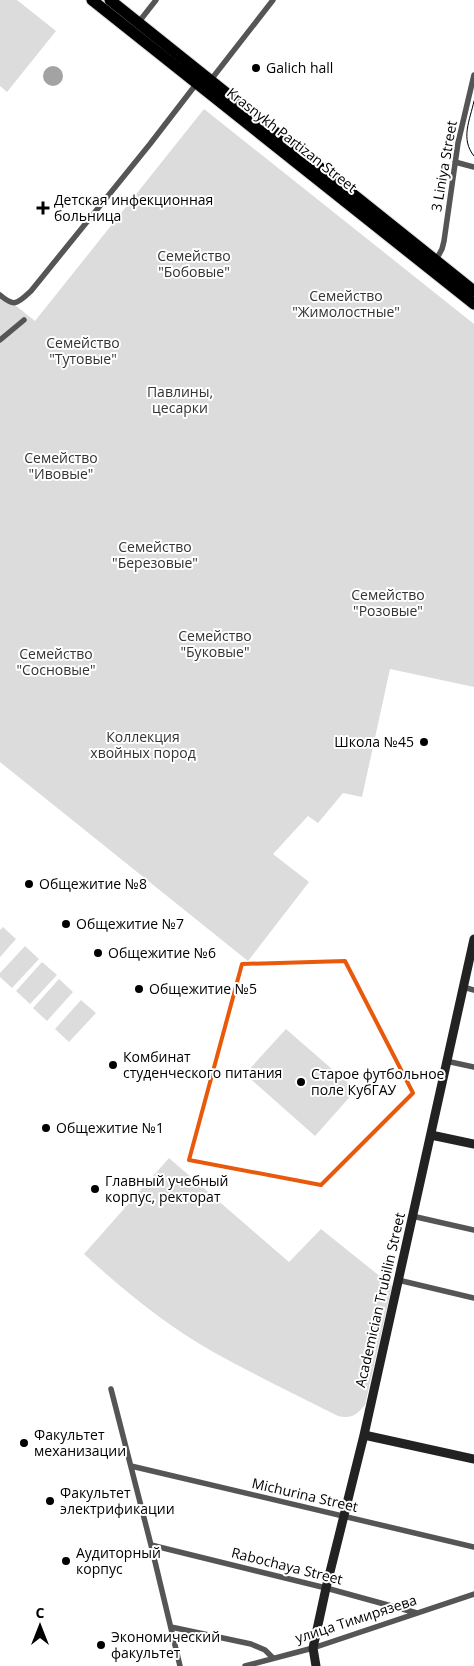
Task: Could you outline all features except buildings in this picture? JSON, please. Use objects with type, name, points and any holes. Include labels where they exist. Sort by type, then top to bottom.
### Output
[{"type":"highway","name":"Krasnykh Partizan Street","points":[[92,0],[203,82],[474,290]]},
{"type":"highway","name":"Krasnykh Partizan Street","points":[[110,0],[203,82],[315,176],[474,304]]},
{"type":"main road","name":"Academician Trubilin Street","points":[[316,1666],[313,1648],[326,1588],[364,1435],[474,939]]},
{"type":"main road","points":[[431,1135],[474,1144]]},
{"type":"main road","points":[[364,1435],[474,1459]]},
{"type":"street","points":[[138,23],[156,0]]},
{"type":"street","points":[[0,295],[15,304],[30,291],[150,144],[273,0]]},
{"type":"street","name":"3 Liniya Street","points":[[436,260],[444,241],[458,143],[474,75]]},
{"type":"street","points":[[455,162],[474,166]]},
{"type":"street","points":[[0,340],[24,320]]},
{"type":"street","points":[[463,987],[474,990]]},
{"type":"street","points":[[446,1061],[474,1067]]},
{"type":"street","points":[[412,1216],[474,1230]]},
{"type":"street","points":[[398,1280],[474,1298]]},
{"type":"street","points":[[111,1389],[180,1666]]},
{"type":"street","name":"Michurina Street","points":[[131,1466],[474,1547]]},
{"type":"street","name":"Rabochaya Street","points":[[151,1545],[326,1588],[417,1613]]},
{"type":"street","name":"улица Тимирязева","points":[[245,1666],[313,1648],[474,1594]]},
{"type":"street","points":[[171,1627],[251,1644],[264,1650],[273,1658]]},
{"type":"highlighted area","points":[[345,961],[413,1093],[321,1185],[189,1160],[242,964]]},
{"type":"green space","points":[[0,0],[17,0],[56,31],[7,92],[0,86]]},
{"type":"green space","points":[[204,109],[474,324],[474,687],[390,669],[362,797],[343,793],[318,823],[308,816],[273,854],[309,882],[248,961],[0,762],[0,293],[35,321]]},
{"type":"green space","points":[[3,927],[16,939],[0,957],[0,930]]},
{"type":"green space","points":[[25,946],[39,959],[12,988],[0,977],[0,973]]},
{"type":"green space","points":[[42,962],[57,975],[30,1004],[16,991]]},
{"type":"green space","points":[[59,979],[73,992],[47,1021],[33,1008]]},
{"type":"green space","points":[[81,1000],[96,1013],[69,1042],[55,1029]]},
{"type":"green space","name":"Старое футбольное поле КубГАУ","points":[[286,1029],[356,1090],[315,1136],[245,1074]]},
{"type":"green space","points":[[169,1158],[289,1262],[321,1229],[392,1286],[365,1405],[356,1414],[347,1417],[338,1416],[197,1343],[146,1307],[84,1254]]},
{"type":"shaded area","points":[[53,66],[60,69],[63,76],[60,83],[53,86],[46,83],[43,76],[46,69]]},
{"type":"tram line","points":[[474,101],[467,129],[468,143],[474,156]]},
{"type":"place","name":"Galich hall","points":[[256,68]]},
{"type":"place","name":"Детская инфекционная больница","points":[[43,208]]},
{"type":"place","name":"Школа №45","points":[[424,742]]},
{"type":"place","name":"Общежитие №8","points":[[29,884]]},
{"type":"place","name":"Общежитие №7","points":[[66,924]]},
{"type":"place","name":"Общежитие №6","points":[[98,953]]},
{"type":"place","name":"Общежитие №5","points":[[139,989]]},
{"type":"place","name":"Комбинат студенческого питания","points":[[113,1065]]},
{"type":"place","name":"Старое футбольное поле КубГАУ","points":[[301,1082]]},
{"type":"place","name":"Общежитие №1","points":[[46,1128]]},
{"type":"place","name":"Главный учебный корпус, ректорат","points":[[95,1189]]},
{"type":"place","name":"Факультет механизации","points":[[24,1443]]},
{"type":"place","name":"Факультет электрификации","points":[[50,1501]]},
{"type":"place","name":"Аудиторный корпус","points":[[66,1561]]},
{"type":"place","name":"Экономический факультет","points":[[101,1645]]},
{"type":"park label","name":"Семейство \"Бобовые\"","points":[[194,264]]},
{"type":"park label","name":"Семейство \"Жимолостные\"","points":[[346,304]]},
{"type":"park label","name":"Семейство \"Тутовые\"","points":[[83,352]]},
{"type":"park label","name":"Павлины, цесарки","points":[[180,400]]},
{"type":"park label","name":"Семейство \"Ивовые\"","points":[[61,466]]},
{"type":"park label","name":"Семейство \"Березовые\"","points":[[155,556]]},
{"type":"park label","name":"Семейство \"Розовые\"","points":[[388,604]]},
{"type":"park label","name":"Семейство \"Буковые\"","points":[[215,644]]},
{"type":"park label","name":"Семейство \"Сосновые\"","points":[[56,662]]},
{"type":"park label","name":"Коллекция хвойных пород","points":[[143,746]]}]
